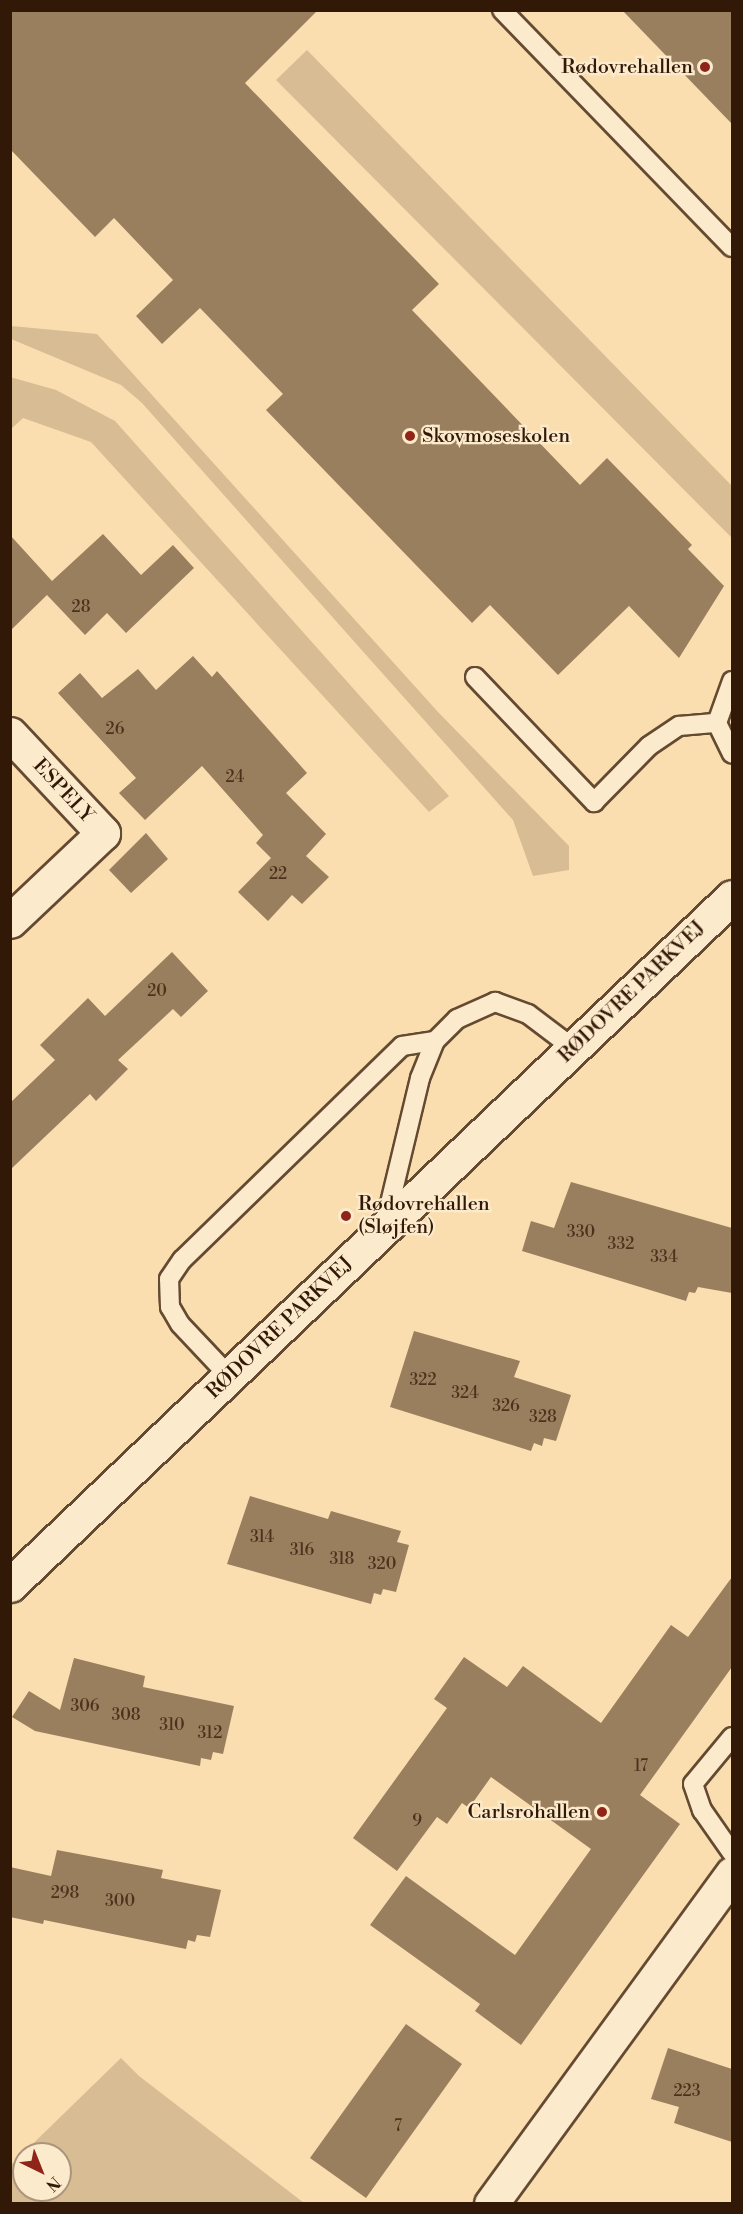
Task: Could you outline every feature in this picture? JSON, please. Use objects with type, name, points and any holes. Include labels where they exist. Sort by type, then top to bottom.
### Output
[{"type":"street","name":"ESPELY","points":[[10,734],[103,833],[10,921]]},
{"type":"street","name":"RØDOVRE PARKVEJ","points":[[10,1585],[732,897]]},
{"type":"street","points":[[491,2204],[732,1874]]},
{"type":"lane","points":[[502,10],[732,247]]},
{"type":"lane","points":[[475,677],[594,802],[649,746],[679,726],[717,723]]},
{"type":"lane","points":[[732,681],[717,723],[732,754]]},
{"type":"lane","points":[[383,1230],[420,1078],[435,1041],[458,1018],[495,1002],[528,1014],[573,1048]]},
{"type":"lane","points":[[229,1376],[180,1324],[170,1307],[169,1279],[182,1260],[402,1046],[435,1041]]},
{"type":"lane","points":[[732,1737],[693,1784],[702,1810],[732,1853]]},
{"type":"shaded area","points":[[307,50],[732,486],[732,538],[276,80]]},
{"type":"shaded area","points":[[11,326],[97,334],[438,712],[569,846],[569,870],[533,876],[513,820],[142,403],[121,385],[11,339]]},
{"type":"shaded area","points":[[10,377],[56,390],[115,421],[449,796],[429,812],[91,442],[23,418],[11,429]]},
{"type":"shaded area","points":[[121,2058],[139,2076],[304,2203],[11,2203],[12,2164],[12,2202],[72,2202],[72,2142],[35,2142]]},
{"type":"building","name":"Skovmoseskolen","points":[[10,10],[318,10],[245,83],[439,284],[412,310],[580,485],[607,458],[692,545],[688,549],[724,586],[679,658],[629,606],[558,675],[490,605],[472,623],[266,410],[283,394],[200,308],[162,344],[136,316],[173,280],[114,218],[95,237],[10,149]]},
{"type":"building","name":"Rødovrehallen","points":[[622,10],[732,10],[732,124]]},
{"type":"building","points":[[103,534],[141,575],[173,545],[194,568],[126,633],[107,613],[85,635],[47,595],[10,631],[10,535],[52,581]]},
{"type":"building","points":[[193,656],[212,677],[217,671],[307,773],[286,793],[326,834],[306,856],[329,877],[302,904],[292,895],[268,921],[238,892],[271,858],[256,843],[263,835],[202,766],[145,820],[119,793],[136,778],[58,693],[80,673],[102,698],[138,669],[156,690]]},
{"type":"building","points":[[146,833],[168,859],[131,893],[109,870]]},
{"type":"building","points":[[172,952],[208,991],[181,1017],[173,1009],[118,1060],[128,1069],[96,1101],[90,1094],[10,1170],[10,1103],[55,1060],[40,1045],[88,998],[105,1016]]},
{"type":"building","points":[[571,1182],[732,1228],[732,1293],[698,1287],[695,1293],[689,1292],[686,1301],[522,1251],[531,1221],[554,1228]]},
{"type":"building","points":[[414,1331],[520,1361],[514,1377],[571,1395],[556,1441],[544,1438],[542,1446],[534,1443],[531,1451],[390,1407]]},
{"type":"building","points":[[250,1496],[328,1519],[331,1511],[401,1531],[397,1542],[409,1545],[396,1592],[383,1589],[381,1595],[374,1593],[371,1604],[227,1564]]},
{"type":"building","name":"Carlsrohallen","points":[[732,1577],[732,1667],[640,1795],[680,1824],[521,2045],[475,2011],[480,2004],[370,1925],[406,1876],[515,1955],[591,1849],[491,1777],[469,1808],[462,1803],[447,1824],[437,1817],[397,1871],[353,1838],[447,1708],[434,1699],[464,1657],[507,1687],[523,1666],[601,1723],[671,1625],[688,1637]]},
{"type":"building","points":[[74,1658],[145,1676],[143,1687],[234,1706],[223,1754],[213,1752],[211,1760],[201,1758],[200,1766],[35,1731],[12,1717],[29,1691],[60,1710]]},
{"type":"building","points":[[57,1850],[163,1870],[161,1878],[221,1890],[210,1937],[197,1935],[195,1942],[188,1940],[186,1949],[44,1920],[43,1924],[10,1917],[10,1867],[51,1876]]},
{"type":"building","points":[[406,2024],[462,2064],[366,2198],[310,2158]]},
{"type":"building","points":[[668,2048],[732,2069],[732,2142],[674,2123],[679,2107],[651,2099]]},
{"type":"place","name":"Rødovrehallen","points":[[705,67]]},
{"type":"place","name":"Skovmoseskolen","points":[[410,436]]},
{"type":"place","name":"Rødovrehallen (Sløjfen)","points":[[346,1216]]},
{"type":"place","name":"Carlsrohallen","points":[[602,1812]]}]
